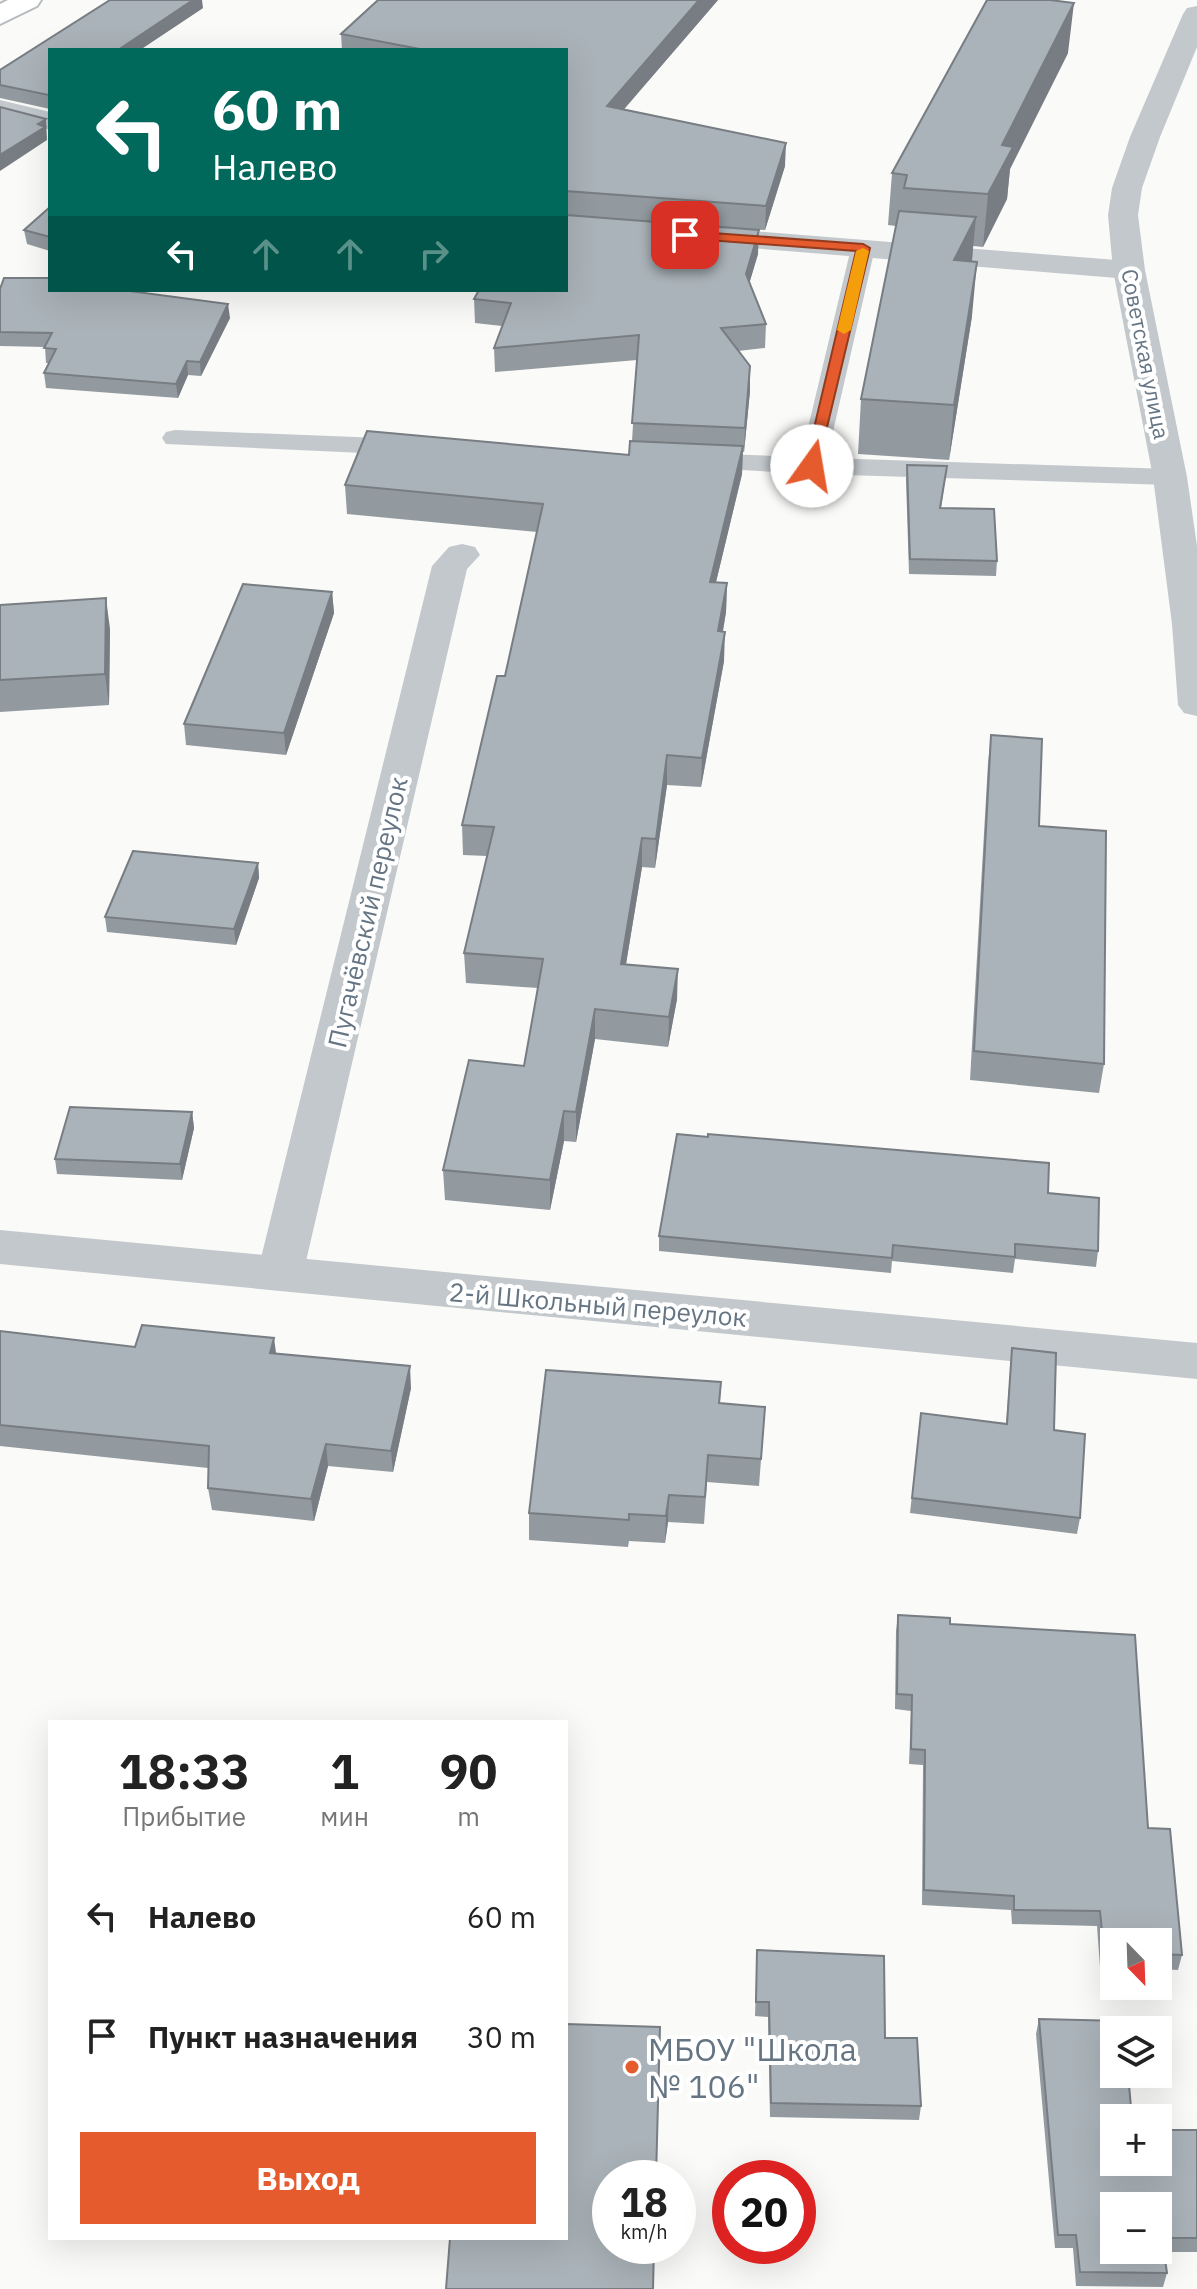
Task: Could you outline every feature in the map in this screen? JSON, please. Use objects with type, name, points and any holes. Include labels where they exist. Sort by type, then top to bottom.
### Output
[{"type":"main road","points":[[0,16],[27,0]]},
{"type":"street","name":"Советская улица","points":[[1197,14],[1127,188],[1123,215],[1129,270],[1170,477],[1190,624],[1197,705]]},
{"type":"street","points":[[0,109],[48,121]]},
{"type":"street","points":[[676,235],[1129,270]]},
{"type":"street","name":"Пугачёвский переулок","points":[[280,1274],[450,566],[462,555]]},
{"type":"street","name":"2-й Школьный переулок","points":[[0,1247],[1197,1361]]},
{"type":"lane","points":[[812,466],[863,248]]},
{"type":"lane","points":[[175,438],[434,448]]},
{"type":"lane","points":[[669,459],[1170,477]]},
{"type":"building","points":[[110,0],[193,0],[121,48],[48,48],[48,95],[0,85],[0,70]]},
{"type":"building","points":[[378,0],[699,0],[607,106],[786,143],[766,206],[568,191],[568,48],[414,48],[341,34]]},
{"type":"building","points":[[987,0],[1074,3],[1002,145],[1013,147],[988,194],[904,188],[907,175],[892,173]]},
{"type":"building","points":[[0,107],[46,119],[38,124],[45,127],[0,155]]},
{"type":"building","points":[[48,209],[48,236],[24,230]]},
{"type":"building","points":[[899,211],[976,217],[954,260],[977,262],[954,405],[861,399]]},
{"type":"building","points":[[568,215],[759,230],[746,274],[766,324],[721,328],[750,366],[745,428],[632,423],[639,335],[494,348],[511,303],[474,299],[478,292],[568,292]]},
{"type":"building","points":[[4,278],[48,278],[48,292],[137,292],[228,304],[200,362],[187,361],[176,384],[44,373],[56,349],[44,348],[52,333],[0,332],[0,289]]},
{"type":"building","points":[[367,431],[629,455],[630,441],[743,446],[710,582],[727,583],[718,631],[725,632],[702,758],[667,755],[656,839],[642,838],[621,964],[678,969],[669,1017],[595,1009],[576,1112],[564,1111],[550,1180],[443,1170],[469,1060],[524,1066],[543,959],[464,953],[494,827],[462,825],[497,676],[505,676],[543,504],[345,485]]},
{"type":"building","points":[[907,465],[947,466],[940,508],[994,509],[997,561],[910,559]]},
{"type":"building","points":[[243,584],[332,592],[284,733],[184,724]]},
{"type":"building","points":[[106,598],[105,674],[0,680],[0,605]]},
{"type":"building","points":[[991,735],[1042,739],[1039,826],[1106,831],[1104,1064],[974,1051]]},
{"type":"building","points":[[133,851],[258,863],[234,929],[105,917]]},
{"type":"building","points":[[70,1107],[192,1112],[180,1164],[55,1159]]},
{"type":"building","points":[[677,1134],[708,1137],[708,1134],[1049,1163],[1048,1193],[1099,1198],[1098,1251],[1015,1244],[1015,1257],[893,1245],[892,1258],[659,1236]]},
{"type":"building","points":[[142,1325],[274,1338],[270,1353],[410,1366],[391,1451],[326,1444],[311,1499],[208,1488],[209,1446],[0,1425],[0,1331],[135,1347]]},
{"type":"building","points":[[1012,1348],[1056,1353],[1054,1430],[1085,1434],[1080,1518],[912,1498],[921,1413],[1007,1424]]},
{"type":"building","points":[[546,1370],[721,1382],[719,1403],[765,1407],[761,1459],[708,1455],[705,1497],[669,1495],[666,1516],[629,1514],[629,1520],[529,1513]]},
{"type":"building","points":[[898,1615],[950,1618],[950,1624],[1135,1635],[1148,1828],[1170,1829],[1182,1955],[1172,1955],[1172,1928],[1102,1928],[1100,1911],[1014,1910],[1014,1896],[924,1890],[925,1750],[911,1749],[912,1695],[897,1694]]},
{"type":"building","points":[[757,1950],[884,1956],[885,2038],[917,2038],[921,2106],[771,2103],[769,2002],[756,2002]]},
{"type":"building","points":[[1039,2019],[1100,2020],[1100,2088],[1129,2088],[1131,2104],[1100,2104],[1100,2176],[1172,2176],[1172,2130],[1197,2130],[1197,2238],[1172,2238],[1172,2192],[1100,2192],[1100,2264],[1166,2264],[1167,2273],[1080,2272],[1076,2235],[1058,2235]]},
{"type":"building","points":[[568,2024],[660,2027],[656,2160],[592,2160],[592,2264],[654,2264],[653,2289],[446,2289],[450,2240],[568,2240]]},
{"type":"slow traffic","points":[[844,330],[863,251]]},
{"type":"place","name":"МБОУ \"Школа № 106\"","points":[[632,2067]]},
{"type":"route","points":[[685,235],[863,248],[812,466]]}]
